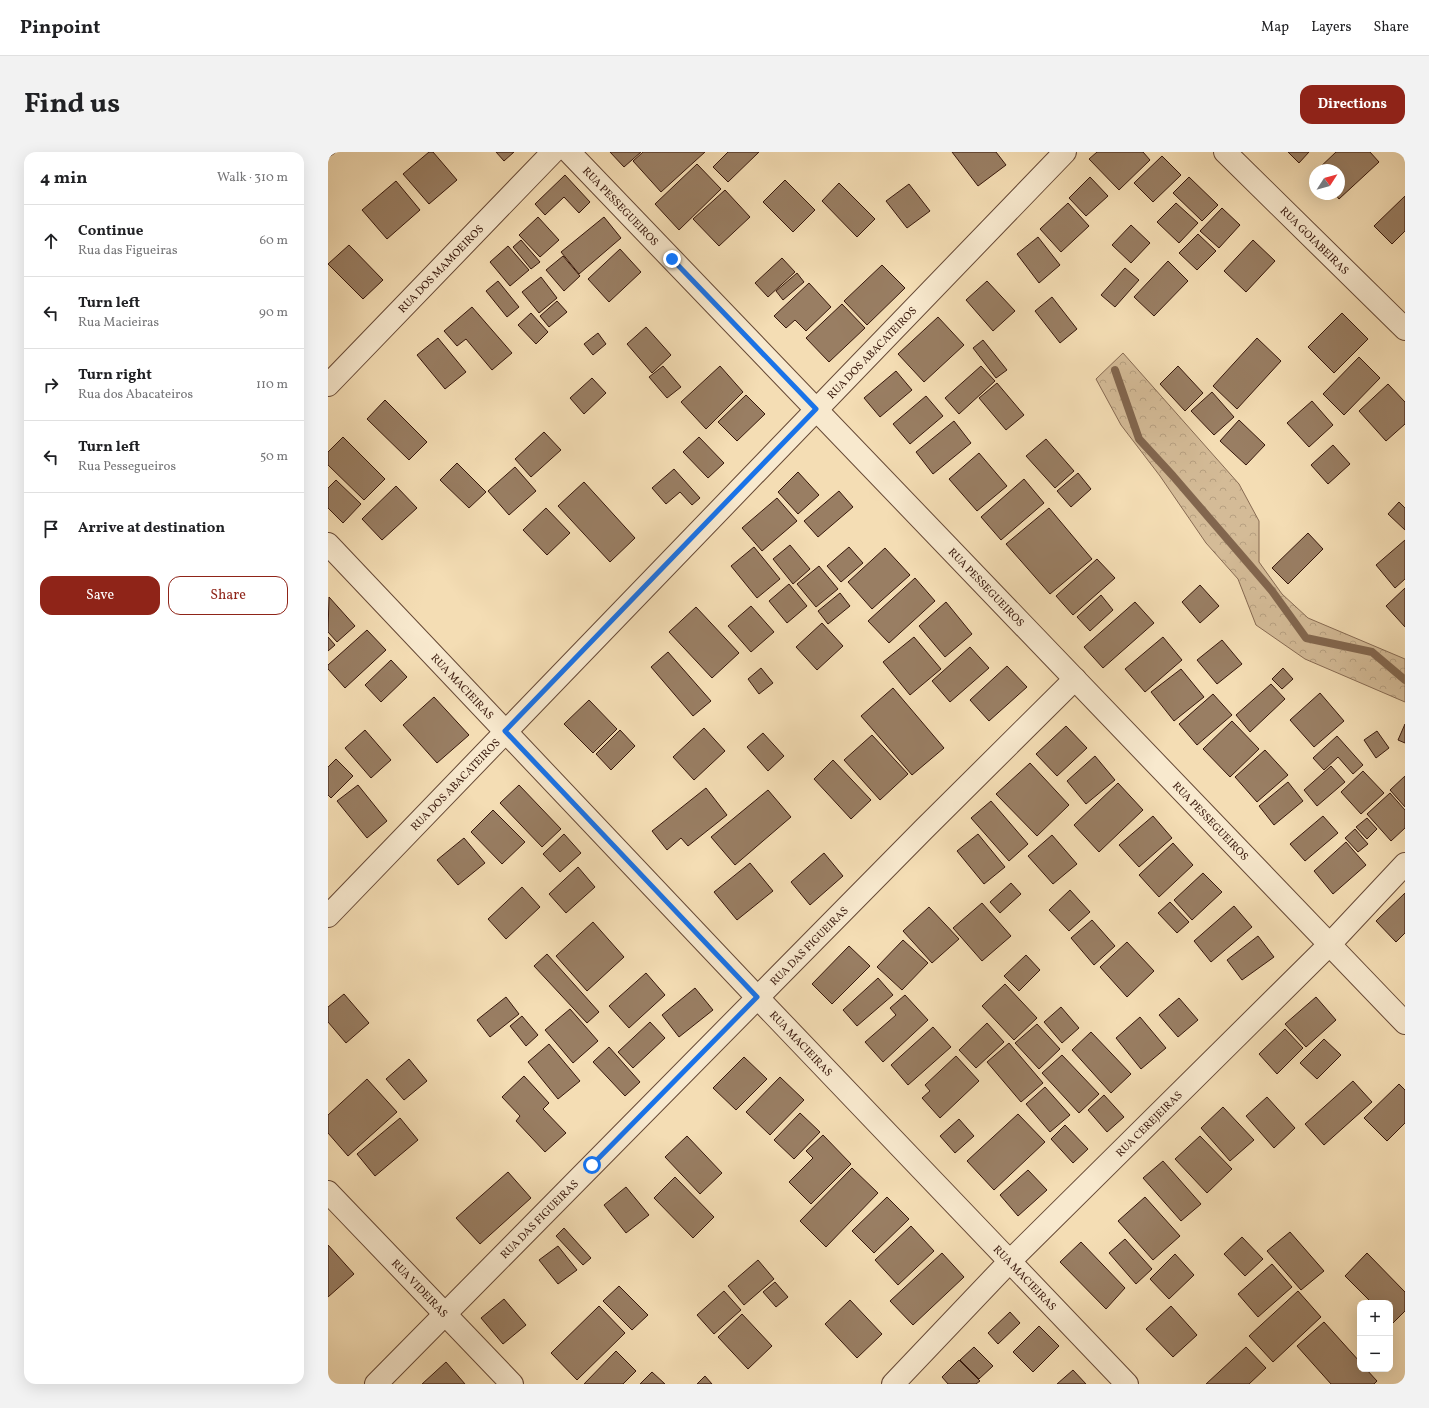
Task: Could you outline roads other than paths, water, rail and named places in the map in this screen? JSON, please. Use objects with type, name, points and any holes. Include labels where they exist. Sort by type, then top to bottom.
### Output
[{"type":"street","name":"RUA DOS MAMOEIROS","points":[[328,385],[553,152]]},
{"type":"street","name":"RUA PESSEGUEIROS","points":[[569,152],[1405,1023]]},
{"type":"street","name":"RUA DOS ABACATEIROS","points":[[328,916],[1065,152]]},
{"type":"street","name":"RUA GOIABEIRAS","points":[[1225,152],[1405,329]]},
{"type":"street","name":"RUA MACIEIRAS","points":[[328,544],[757,997],[1127,1384]]},
{"type":"street","name":"RUA DAS FIGUEIRAS","points":[[376,1384],[757,997],[1075,679]]},
{"type":"street","name":"RUA CEREJEIRAS","points":[[893,1384],[1010,1261],[1330,944],[1405,864]]},
{"type":"street","name":"RUA VIDEIRAS","points":[[328,1192],[512,1384]]},
{"type":"waterway","points":[[1115,370],[1139,439],[1173,476],[1272,591],[1306,638],[1372,652],[1405,680]]}]
